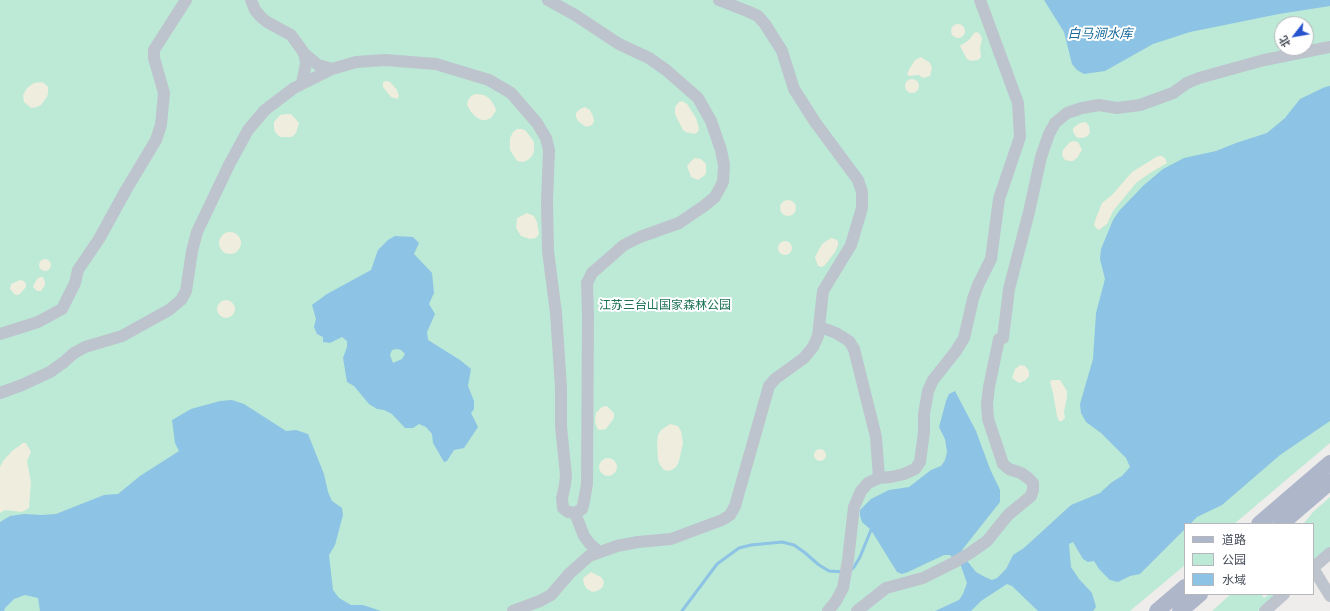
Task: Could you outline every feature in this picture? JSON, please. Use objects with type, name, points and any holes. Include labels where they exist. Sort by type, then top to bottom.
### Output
[{"type":"main road","points":[[1260,523],[1330,463]]},
{"type":"main road","points":[[1282,523],[1330,482]]},
{"type":"main road","points":[[1158,611],[1184,588]]},
{"type":"main road","points":[[1180,611],[1199,595]]},
{"type":"lane","points":[[0,334],[38,322],[62,309],[75,283],[78,270],[99,239],[156,140],[161,125],[164,93],[154,58],[154,50],[186,0]]},
{"type":"lane","points":[[251,0],[255,10],[261,17],[267,22],[291,35],[304,54],[318,65],[332,69]]},
{"type":"lane","points":[[0,392],[22,385],[50,372],[85,346],[122,336],[169,310],[181,300],[186,291],[192,252],[197,232],[229,165],[248,130],[265,110],[294,88],[332,69],[356,62],[385,60],[436,64],[489,80],[511,93],[537,123],[546,138],[549,150],[547,201],[548,251],[556,313],[561,388],[561,427],[566,475],[562,498],[563,508],[568,512],[575,513],[582,509],[587,484],[587,283],[592,272],[624,245],[640,237],[679,223],[715,197],[723,182],[724,165],[721,150],[710,121],[698,98],[666,70],[649,58],[619,44],[575,15],[548,0]]},
{"type":"lane","points":[[513,611],[540,601],[550,595],[569,574],[589,556],[617,546],[671,538],[722,520],[730,515],[735,506],[769,386],[775,379],[804,358],[813,347],[820,327],[820,309],[823,291],[851,245],[862,208],[862,192],[858,180],[815,122],[794,89],[782,51],[765,24],[758,16],[719,0]]},
{"type":"lane","points":[[828,611],[836,601],[843,588],[854,507],[862,491],[868,483],[879,478],[904,474],[915,469],[920,462],[924,432],[924,414],[928,391],[933,380],[956,351],[964,338],[973,299],[991,259],[999,199],[1020,137],[1018,103],[980,0]]},
{"type":"lane","points":[[858,611],[886,588],[922,578],[955,562],[986,540],[1008,515],[1031,496],[1033,484],[1028,478],[1009,469],[1003,464],[988,419],[987,404],[999,339],[1003,338],[1009,289],[1029,212],[1041,157],[1049,134],[1055,124],[1067,113],[1082,108],[1099,105],[1117,108],[1140,105],[1173,93],[1187,83],[1206,76],[1264,60],[1330,47]]},
{"type":"lane","points":[[302,84],[306,72],[304,54]]},
{"type":"lane","points":[[820,327],[836,332],[849,341],[854,349],[876,437],[879,478]]},
{"type":"lane","points":[[575,513],[584,536],[599,552]]},
{"type":"lane","points":[[1314,567],[1330,553]]},
{"type":"lane","points":[[1314,570],[1330,596]]},
{"type":"lane","points":[[1265,611],[1283,595]]},
{"type":"green space","name":"江苏三台山国家森林公园","points":[[0,0],[1330,0],[1330,443],[1235,523],[1184,523],[1184,566],[1130,611],[0,611]]},
{"type":"green space","points":[[1330,497],[1330,548],[1314,562],[1314,523],[1304,523],[1313,512]]},
{"type":"green space","points":[[1230,595],[1262,595],[1264,598],[1268,595],[1276,595],[1258,611],[1212,611]]},
{"type":"sand","points":[[958,24],[963,26],[965,31],[963,36],[958,38],[953,36],[951,31],[953,26]]},
{"type":"sand","points":[[977,32],[980,34],[982,39],[980,48],[981,57],[978,60],[971,61],[967,59],[960,46]]},
{"type":"sand","points":[[921,57],[930,63],[932,68],[930,76],[923,78],[919,75],[909,76],[907,74],[915,60]]},
{"type":"sand","points":[[912,79],[917,81],[919,86],[917,91],[912,93],[907,91],[905,86],[907,81]]},
{"type":"sand","points":[[41,82],[48,87],[47,97],[41,105],[31,108],[24,102],[23,95],[27,88],[34,83]]},
{"type":"sand","points":[[383,82],[390,82],[397,90],[399,96],[397,99],[391,97],[383,87]]},
{"type":"sand","points":[[476,94],[484,95],[490,99],[495,107],[496,111],[491,118],[481,120],[471,112],[467,105],[468,100],[471,96]]},
{"type":"sand","points":[[682,101],[687,104],[696,118],[699,128],[698,132],[694,134],[683,130],[675,114],[675,107]]},
{"type":"sand","points":[[585,107],[590,110],[594,121],[592,125],[586,127],[578,121],[576,117],[576,113]]},
{"type":"sand","points":[[291,114],[299,123],[296,133],[292,137],[280,137],[275,132],[274,122],[280,115]]},
{"type":"sand","points":[[1086,122],[1089,126],[1090,133],[1086,137],[1076,137],[1073,128],[1080,123]]},
{"type":"sand","points":[[517,129],[526,131],[534,142],[534,152],[532,156],[523,162],[517,161],[510,150],[510,138],[513,132]]},
{"type":"sand","points":[[1073,141],[1078,142],[1082,150],[1073,161],[1065,160],[1062,155],[1063,150]]},
{"type":"sand","points":[[1158,156],[1165,158],[1167,163],[1136,183],[1113,211],[1107,224],[1099,230],[1096,228],[1094,225],[1102,203],[1112,195],[1132,172]]},
{"type":"sand","points":[[695,158],[701,159],[706,164],[705,175],[698,180],[691,177],[687,166]]},
{"type":"sand","points":[[785,200],[791,200],[796,205],[794,214],[791,216],[785,216],[780,211],[780,205]]},
{"type":"sand","points":[[527,213],[534,216],[537,222],[539,234],[536,238],[530,239],[521,236],[516,228],[517,218]]},
{"type":"sand","points":[[230,232],[238,235],[241,243],[238,251],[230,254],[222,251],[219,243],[222,235]]},
{"type":"sand","points":[[831,238],[838,241],[835,252],[825,265],[822,267],[818,266],[815,257],[822,244]]},
{"type":"sand","points":[[785,241],[790,243],[792,248],[790,253],[785,255],[780,253],[778,248],[780,243]]},
{"type":"sand","points":[[43,259],[47,259],[51,265],[47,271],[43,271],[39,267],[39,263]]},
{"type":"sand","points":[[43,277],[45,285],[41,291],[37,291],[33,287],[37,279]]},
{"type":"sand","points":[[20,280],[24,281],[26,287],[21,293],[15,295],[10,289],[11,284]]},
{"type":"sand","points":[[226,300],[232,303],[235,309],[232,315],[226,318],[220,315],[217,309],[220,303]]},
{"type":"sand","points":[[1020,365],[1025,366],[1029,371],[1029,376],[1026,380],[1019,383],[1012,378],[1015,369]]},
{"type":"sand","points":[[1052,380],[1060,380],[1067,391],[1064,411],[1065,418],[1062,421],[1059,421],[1057,416],[1050,382]]},
{"type":"sand","points":[[607,406],[614,413],[614,418],[606,429],[599,430],[595,422],[596,413],[602,407]]},
{"type":"sand","points":[[670,424],[678,426],[681,431],[683,443],[679,461],[676,467],[670,471],[664,470],[660,465],[658,460],[657,442],[658,435],[661,430]]},
{"type":"sand","points":[[23,443],[26,443],[31,452],[27,461],[31,482],[29,508],[22,512],[5,510],[0,513],[0,467],[12,451]]},
{"type":"sand","points":[[818,449],[822,449],[826,455],[822,461],[818,461],[814,457],[814,453]]},
{"type":"sand","points":[[608,458],[614,461],[617,467],[614,473],[608,476],[602,473],[599,467],[602,461]]},
{"type":"sand","points":[[591,572],[601,577],[604,583],[602,588],[592,592],[586,588],[583,578]]},
{"type":"water","name":"白马涧水库","points":[[1044,0],[1330,0],[1330,6],[1279,14],[1190,32],[1153,44],[1105,71],[1084,74],[1077,70],[1072,64],[1064,32]]},
{"type":"water","points":[[1330,86],[1330,421],[1280,455],[1222,505],[1197,517],[1191,523],[1184,523],[1184,530],[1140,574],[1130,576],[1118,582],[1110,580],[1099,569],[1094,561],[1088,562],[1083,559],[1073,542],[1069,544],[1071,567],[1079,579],[1092,593],[1096,607],[1093,611],[1038,611],[1012,586],[1007,584],[981,601],[971,611],[935,611],[959,600],[963,594],[967,583],[961,566],[950,555],[944,555],[908,572],[902,574],[897,572],[871,530],[862,522],[860,510],[871,499],[889,490],[909,487],[931,470],[941,466],[945,460],[947,452],[945,439],[939,427],[949,394],[955,391],[976,431],[990,469],[1000,490],[1000,502],[962,550],[968,562],[976,572],[985,577],[992,580],[997,578],[1006,569],[1013,555],[1024,548],[1071,505],[1100,493],[1112,482],[1122,476],[1130,467],[1126,458],[1101,433],[1086,422],[1081,413],[1080,404],[1093,359],[1096,313],[1105,279],[1100,259],[1101,249],[1113,220],[1119,211],[1144,185],[1163,169],[1184,158],[1216,151],[1267,133],[1285,118],[1300,99]]},
{"type":"water","points":[[395,236],[413,237],[419,243],[414,254],[432,273],[434,293],[429,304],[435,314],[427,332],[428,340],[460,360],[471,369],[468,386],[474,401],[474,409],[471,413],[478,427],[464,448],[454,450],[447,461],[444,462],[433,443],[432,434],[426,427],[419,424],[413,428],[405,428],[392,414],[384,410],[377,409],[369,404],[354,386],[347,382],[343,358],[347,347],[347,341],[342,337],[330,343],[323,342],[323,337],[317,334],[314,327],[316,319],[312,305],[327,294],[371,270],[378,250],[388,240]],"holes":[[[392,350],[401,350],[405,354],[402,359],[393,363],[390,355]]]},
{"type":"water","points":[[232,400],[244,404],[286,431],[296,430],[308,434],[324,474],[328,492],[332,501],[342,508],[343,515],[335,545],[329,555],[333,590],[339,598],[351,605],[363,605],[381,611],[40,611],[38,598],[25,595],[14,599],[4,611],[0,611],[0,522],[10,516],[24,514],[56,514],[104,495],[118,494],[140,476],[179,451],[175,443],[172,420],[191,409],[220,401]]},
{"type":"waterway","points":[[851,570],[860,557],[871,530]]},
{"type":"waterway","points":[[682,611],[717,564],[739,548],[751,545],[782,542],[794,545],[829,571],[844,572]]}]
